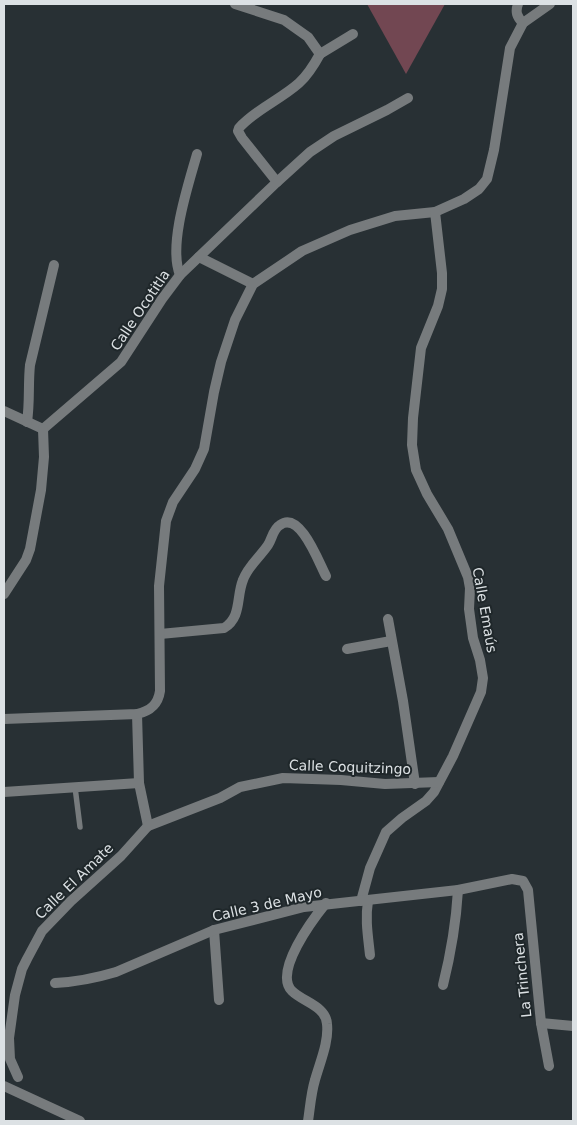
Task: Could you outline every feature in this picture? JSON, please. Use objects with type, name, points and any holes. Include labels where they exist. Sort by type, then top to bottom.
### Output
[{"type":"street","points":[[235,4],[253,6],[284,20],[308,37],[320,54]]},
{"type":"street","points":[[518,4],[516,12],[523,24]]},
{"type":"street","points":[[4,719],[137,714],[146,712],[154,707],[159,699],[159,586],[162,544],[166,522],[173,502],[195,469],[204,449],[221,362],[235,320],[253,284],[302,251],[350,230],[395,216],[435,212],[464,199],[478,189],[487,178],[494,150],[510,48],[523,24],[550,4]]},
{"type":"street","points":[[277,182],[242,138],[238,131],[239,128],[257,111],[298,84],[310,72],[320,54],[353,34]]},
{"type":"street","name":"Calle Ocotitla","points":[[43,429],[121,362],[180,275],[310,152],[334,136],[408,98]]},
{"type":"street","points":[[180,275],[176,265],[176,244],[185,196],[197,154]]},
{"type":"street","name":"Calle Emaús","points":[[370,954],[364,901],[370,868],[386,832],[426,801],[434,792],[453,756],[481,692],[483,678],[473,638],[469,609],[470,588],[468,577],[448,529],[427,494],[416,470],[412,445],[421,348],[438,306],[442,289],[435,212]]},
{"type":"street","points":[[199,257],[253,284]]},
{"type":"street","points":[[27,422],[30,401],[28,380],[30,365],[54,265]]},
{"type":"street","points":[[4,411],[43,429],[44,457],[41,490],[30,549],[26,560],[4,594]]},
{"type":"street","points":[[160,634],[224,628],[230,624],[235,617],[242,581],[246,573],[268,544],[279,525],[285,522],[296,524],[302,531],[326,576]]},
{"type":"street","points":[[388,619],[403,701],[415,784]]},
{"type":"street","points":[[347,649],[391,641]]},
{"type":"street","points":[[137,714],[139,783],[148,826]]},
{"type":"street","name":"Calle Coquitzingo","points":[[148,826],[211,802],[240,787],[283,778],[385,784],[439,782]]},
{"type":"street","points":[[4,792],[139,783]]},
{"type":"street","name":"Calle El Amate","points":[[18,1077],[10,1059],[10,1038],[15,995],[22,969],[27,959],[42,931],[71,901],[121,856],[148,826]]},
{"type":"street","name":"Calle 3 de Mayo","points":[[55,983],[74,982],[116,972],[214,930],[257,917],[326,903],[364,901],[458,890],[512,879],[523,881]]},
{"type":"street","name":"La Trinchera","points":[[523,881],[528,890],[541,1023],[549,1066]]},
{"type":"street","points":[[443,985],[457,922],[458,890]]},
{"type":"street","points":[[308,1121],[314,1082],[328,1036],[328,1023],[319,1009],[293,992],[289,987],[287,978],[289,967],[300,939],[326,903]]},
{"type":"street","points":[[304,907],[310,923]]},
{"type":"street","points":[[214,930],[220,1000]]},
{"type":"street","points":[[541,1023],[573,1026]]},
{"type":"street","points":[[4,1086],[80,1121]]},
{"type":"lane","points":[[75,787],[80,827]]},
{"type":"shaded area","points":[[367,4],[445,4],[406,74]]}]
